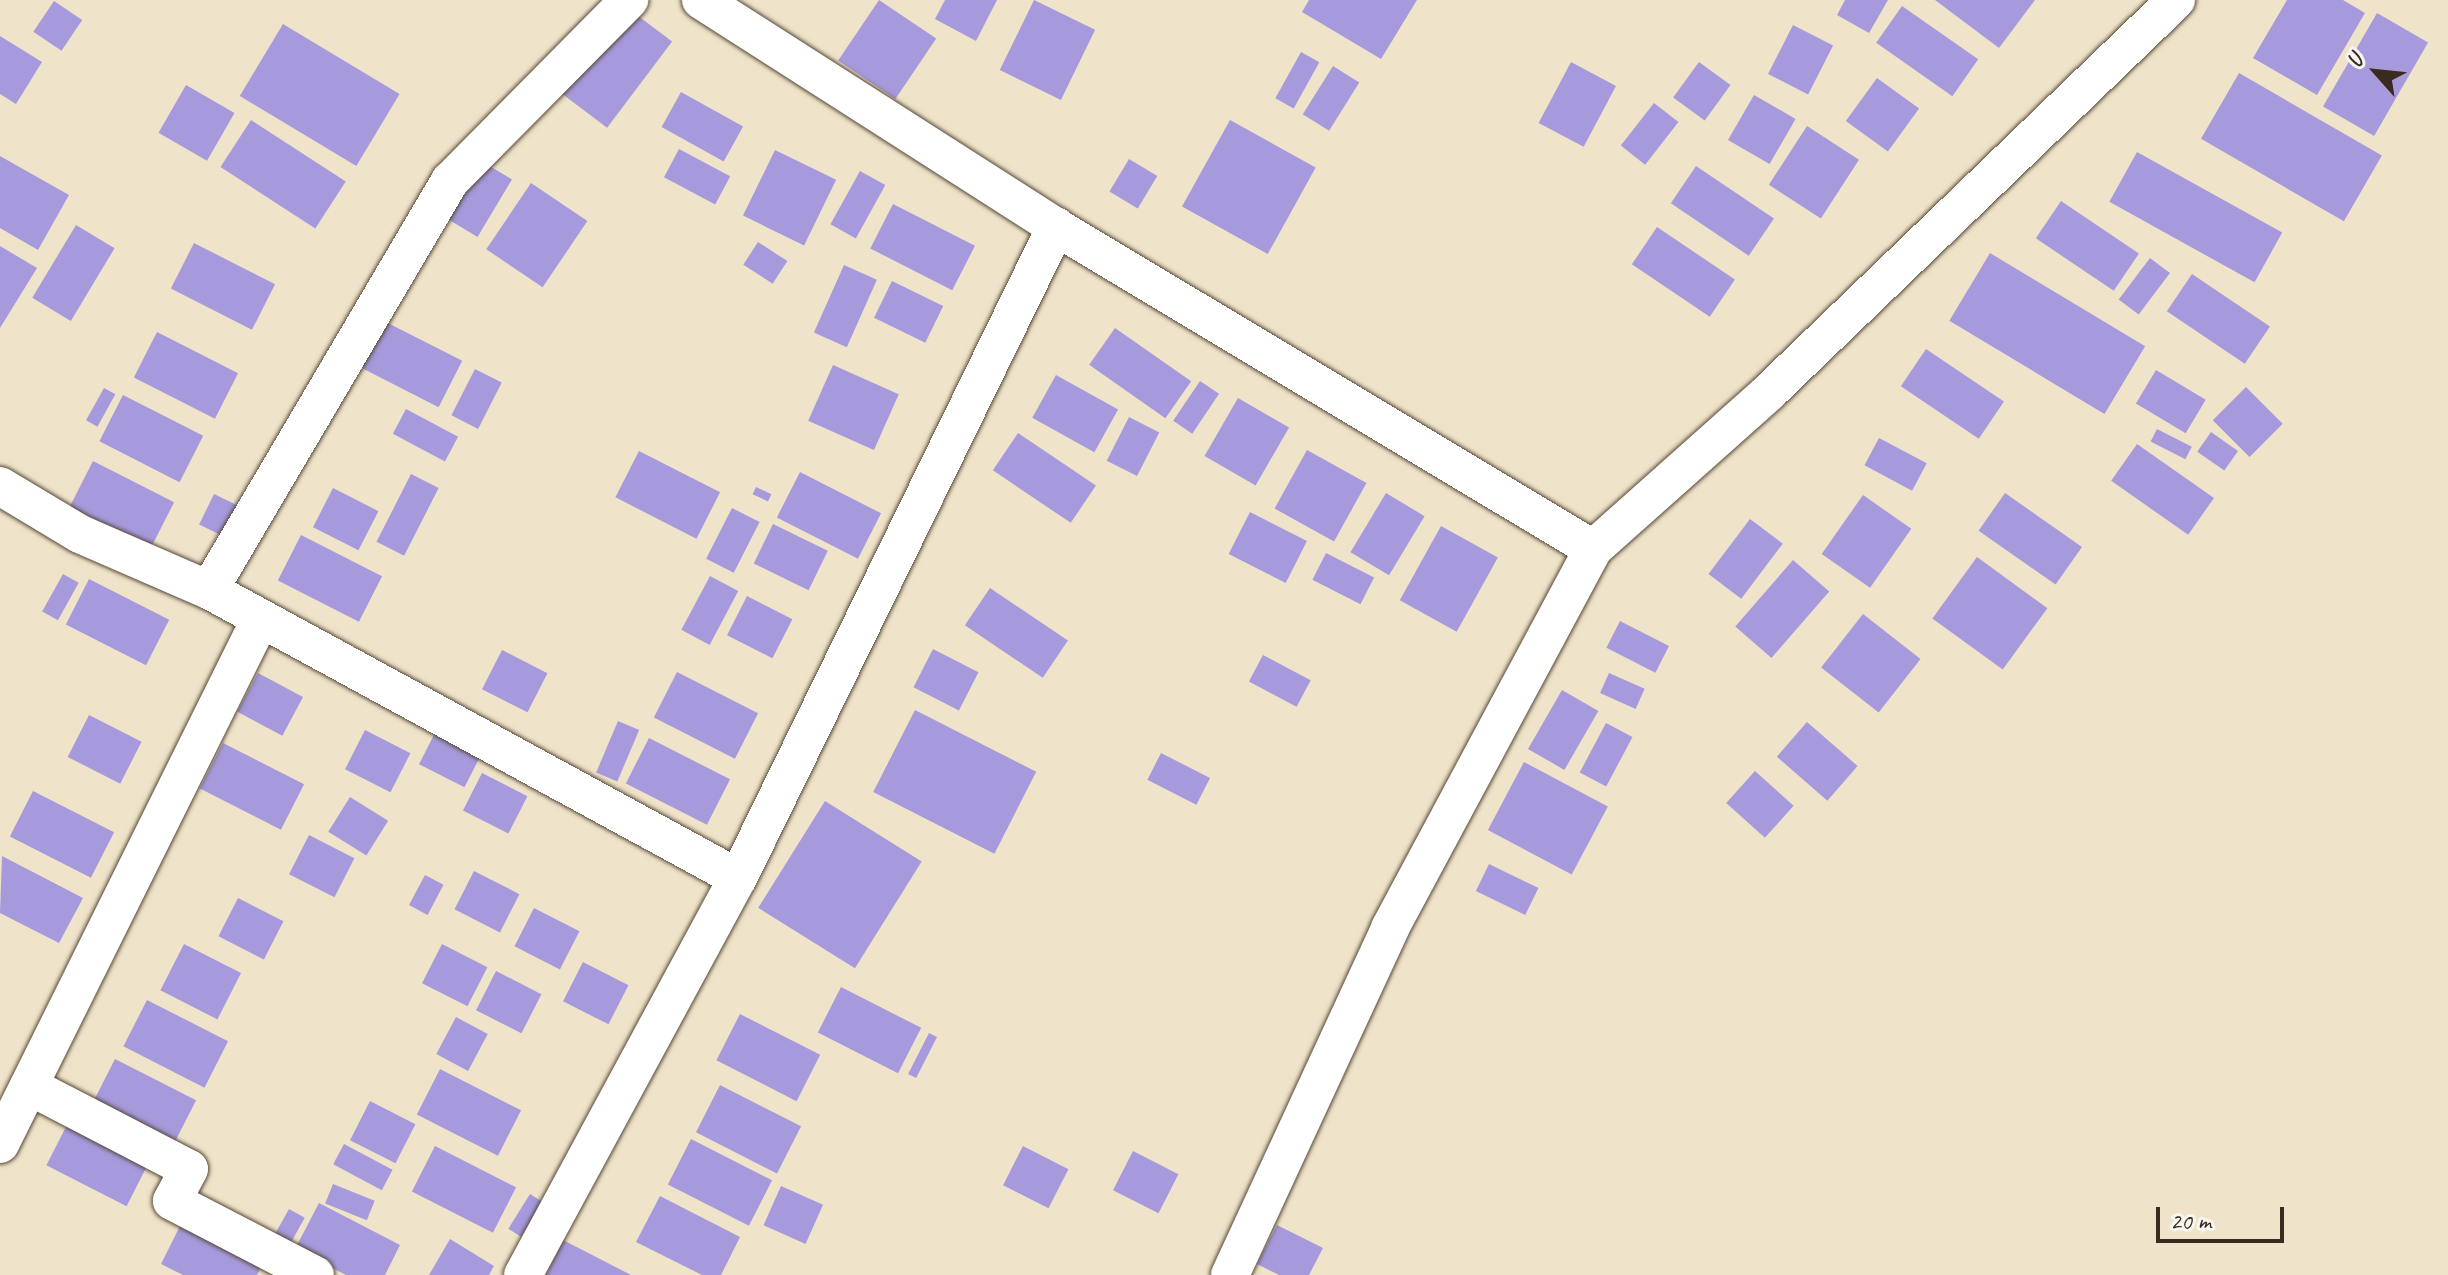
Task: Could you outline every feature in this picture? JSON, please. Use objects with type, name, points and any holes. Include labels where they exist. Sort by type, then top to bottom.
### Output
[{"type":"street","points":[[209,590],[450,181],[629,0]]},
{"type":"street","points":[[701,0],[1056,227],[1593,549]]},
{"type":"street","points":[[1230,1275],[1390,928],[1593,549],[1769,392],[2176,0]]},
{"type":"street","points":[[523,1275],[738,878],[1056,227]]},
{"type":"street","points":[[0,486],[80,534],[209,590],[738,878]]},
{"type":"street","points":[[0,1144],[260,620]]},
{"type":"street","points":[[29,1086],[189,1169],[172,1201],[315,1275]]},
{"type":"building","points":[[617,0],[672,42],[607,128],[552,86]]},
{"type":"building","points":[[879,0],[936,39],[895,99],[838,61]]},
{"type":"building","points":[[945,0],[997,0],[976,41],[935,19]]},
{"type":"building","points":[[1034,0],[1095,30],[1061,100],[1000,70]]},
{"type":"building","points":[[1309,0],[1417,0],[1381,59],[1302,12]]},
{"type":"building","points":[[1845,0],[1888,0],[1869,33],[1837,15]]},
{"type":"building","points":[[1935,0],[2035,0],[1999,48]]},
{"type":"building","points":[[2287,0],[2343,0],[2365,13],[2317,95],[2253,58]]},
{"type":"building","points":[[54,1],[82,20],[61,51],[33,32]]},
{"type":"building","points":[[1902,6],[1978,59],[1952,96],[1876,43]]},
{"type":"building","points":[[2377,13],[2428,42],[2374,136],[2323,107]]},
{"type":"building","points":[[283,24],[400,94],[356,166],[240,96]]},
{"type":"building","points":[[1793,25],[1833,45],[1808,94],[1768,74]]},
{"type":"building","points":[[0,36],[42,62],[16,104],[0,94]]},
{"type":"building","points":[[1301,52],[1319,62],[1294,109],[1275,98]]},
{"type":"building","points":[[1571,62],[1616,86],[1584,147],[1539,123]]},
{"type":"building","points":[[1699,62],[1731,85],[1705,121],[1673,98]]},
{"type":"building","points":[[1333,66],[1359,82],[1329,131],[1303,114]]},
{"type":"building","points":[[2239,73],[2382,156],[2344,221],[2201,139]]},
{"type":"building","points":[[1877,78],[1919,109],[1888,151],[1846,121]]},
{"type":"building","points":[[186,85],[234,113],[207,161],[158,133]]},
{"type":"building","points":[[681,92],[743,126],[724,161],[662,127]]},
{"type":"building","points":[[1754,95],[1796,119],[1770,164],[1728,140]]},
{"type":"building","points":[[1654,103],[1678,122],[1645,165],[1621,146]]},
{"type":"building","points":[[251,120],[346,182],[315,229],[221,167]]},
{"type":"building","points":[[1230,120],[1316,168],[1268,254],[1182,207]]},
{"type":"building","points":[[1807,126],[1859,160],[1821,218],[1769,185]]},
{"type":"building","points":[[458,147],[512,179],[477,237],[423,204]]},
{"type":"building","points":[[679,149],[730,176],[715,204],[664,177]]},
{"type":"building","points":[[775,150],[836,180],[804,245],[743,216]]},
{"type":"building","points":[[2137,152],[2282,232],[2255,282],[2109,202]]},
{"type":"building","points":[[0,156],[69,195],[38,250],[0,228]]},
{"type":"building","points":[[1129,159],[1157,176],[1138,209],[1109,192]]},
{"type":"building","points":[[1696,166],[1774,219],[1749,256],[1671,203]]},
{"type":"building","points":[[860,171],[885,185],[856,238],[830,224]]},
{"type":"building","points":[[531,183],[587,221],[543,287],[486,249]]},
{"type":"building","points":[[2061,201],[2139,254],[2114,291],[2036,238]]},
{"type":"building","points":[[893,204],[975,246],[952,290],[870,249]]},
{"type":"building","points":[[76,225],[115,248],[71,321],[32,298]]},
{"type":"building","points":[[1657,227],[1735,280],[1710,317],[1632,264]]},
{"type":"building","points":[[758,242],[787,261],[773,284],[743,265]]},
{"type":"building","points":[[194,243],[275,284],[252,330],[171,288]]},
{"type":"building","points":[[0,246],[37,268],[0,328]]},
{"type":"building","points":[[1990,253],[2145,346],[2104,414],[1949,321]]},
{"type":"building","points":[[2150,258],[2170,273],[2139,315],[2119,300]]},
{"type":"building","points":[[844,265],[877,280],[847,347],[814,333]]},
{"type":"building","points":[[2192,274],[2270,327],[2245,364],[2167,311]]},
{"type":"building","points":[[892,281],[943,306],[925,343],[874,318]]},
{"type":"building","points":[[382,320],[462,361],[439,407],[358,366]]},
{"type":"building","points":[[1115,328],[1191,381],[1165,418],[1089,365]]},
{"type":"building","points":[[157,332],[238,373],[215,419],[134,377]]},
{"type":"building","points":[[1926,349],[2004,402],[1979,439],[1901,386]]},
{"type":"building","points":[[833,365],[899,394],[874,450],[808,421]]},
{"type":"building","points":[[475,369],[502,383],[478,429],[451,415]]},
{"type":"building","points":[[2156,370],[2206,400],[2186,433],[2136,403]]},
{"type":"building","points":[[1056,375],[1118,409],[1094,452],[1032,418]]},
{"type":"building","points":[[1200,381],[1219,394],[1192,434],[1173,421]]},
{"type":"building","points":[[2246,387],[2283,424],[2250,457],[2213,420]]},
{"type":"building","points":[[104,388],[115,394],[97,427],[86,420]]},
{"type":"building","points":[[123,395],[203,436],[180,482],[99,441]]},
{"type":"building","points":[[1238,398],[1289,428],[1256,486],[1204,456]]},
{"type":"building","points":[[406,409],[458,437],[445,461],[393,434]]},
{"type":"building","points":[[1129,417],[1159,432],[1137,476],[1107,461]]},
{"type":"building","points":[[2157,429],[2192,447],[2185,459],[2151,441]]},
{"type":"building","points":[[2211,432],[2238,451],[2224,471],[2197,452]]},
{"type":"building","points":[[1018,433],[1096,486],[1071,523],[993,470]]},
{"type":"building","points":[[1879,438],[1927,463],[1912,491],[1864,465]]},
{"type":"building","points":[[2137,444],[2214,498],[2188,535],[2111,481]]},
{"type":"building","points":[[1307,450],[1366,483],[1334,542],[1275,509]]},
{"type":"building","points":[[639,451],[720,492],[696,539],[615,497]]},
{"type":"building","points":[[93,461],[174,502],[151,548],[70,506]]},
{"type":"building","points":[[800,472],[881,513],[858,559],[777,517]]},
{"type":"building","points":[[411,474],[439,488],[404,556],[376,542]]},
{"type":"building","points":[[756,487],[771,494],[768,501],[753,494]]},
{"type":"building","points":[[333,488],[378,511],[358,550],[313,527]]},
{"type":"building","points":[[1386,493],[1425,516],[1389,575],[1350,552]]},
{"type":"building","points":[[2005,493],[2082,547],[2056,585],[1979,531]]},
{"type":"building","points":[[214,494],[239,506],[224,537],[199,525]]},
{"type":"building","points":[[1863,495],[1911,529],[1870,588],[1822,554]]},
{"type":"building","points":[[732,508],[760,522],[734,573],[706,559]]},
{"type":"building","points":[[1250,512],[1307,541],[1286,583],[1229,554]]},
{"type":"building","points":[[1750,519],[1783,544],[1741,599],[1708,574]]},
{"type":"building","points":[[773,524],[828,551],[809,590],[754,564]]},
{"type":"building","points":[[1441,526],[1498,558],[1457,632],[1400,600]]},
{"type":"building","points":[[301,535],[382,576],[359,622],[278,580]]},
{"type":"building","points":[[1326,553],[1374,578],[1360,604],[1312,580]]},
{"type":"building","points":[[1977,557],[2047,608],[2003,670],[1932,618]]},
{"type":"building","points":[[1793,560],[1829,591],[1771,658],[1735,626]]},
{"type":"building","points":[[63,574],[79,583],[58,620],[42,612]]},
{"type":"building","points":[[710,576],[738,591],[710,645],[681,630]]},
{"type":"building","points":[[89,579],[169,620],[146,665],[66,624]]},
{"type":"building","points":[[990,588],[1068,641],[1043,678],[965,625]]},
{"type":"building","points":[[747,596],[792,619],[772,658],[727,635]]},
{"type":"building","points":[[1863,614],[1921,659],[1879,713],[1821,668]]},
{"type":"building","points":[[1620,621],[1669,646],[1655,673],[1606,648]]},
{"type":"building","points":[[933,649],[978,672],[959,710],[913,687]]},
{"type":"building","points":[[502,650],[547,673],[527,712],[482,689]]},
{"type":"building","points":[[1263,655],[1311,680],[1297,707],[1249,681]]},
{"type":"building","points":[[677,672],[758,713],[735,759],[654,717]]},
{"type":"building","points":[[258,673],[303,697],[282,736],[237,712]]},
{"type":"building","points":[[1609,673],[1645,689],[1636,709],[1600,693]]},
{"type":"building","points":[[1562,690],[1598,711],[1564,770],[1528,749]]},
{"type":"building","points":[[915,710],[1036,772],[994,854],[873,792]]},
{"type":"building","points":[[89,715],[142,742],[120,784],[68,757]]},
{"type":"building","points":[[618,721],[639,730],[617,782],[596,773]]},
{"type":"building","points":[[1807,722],[1858,766],[1827,801],[1777,757]]},
{"type":"building","points":[[1606,723],[1632,737],[1606,787],[1580,772]]},
{"type":"building","points":[[439,725],[484,748],[464,787],[419,764]]},
{"type":"building","points":[[365,730],[410,753],[390,792],[345,769]]},
{"type":"building","points":[[649,738],[730,779],[707,825],[626,783]]},
{"type":"building","points":[[223,743],[304,784],[281,830],[200,788]]},
{"type":"building","points":[[1161,753],[1210,778],[1196,805],[1147,780]]},
{"type":"building","points":[[1524,762],[1608,807],[1572,875],[1488,830]]},
{"type":"building","points":[[1755,771],[1794,806],[1765,838],[1726,803]]},
{"type":"building","points":[[482,773],[527,796],[508,834],[463,810]]},
{"type":"building","points":[[33,791],[114,832],[91,878],[10,836]]},
{"type":"building","points":[[350,797],[388,821],[366,856],[328,832]]},
{"type":"building","points":[[825,801],[922,861],[855,968],[758,908]]},
{"type":"building","points":[[309,835],[354,858],[334,897],[289,874]]},
{"type":"building","points":[[2,856],[83,898],[59,943],[0,913]]},
{"type":"building","points":[[1489,864],[1538,888],[1525,915],[1476,891]]},
{"type":"building","points":[[474,871],[519,894],[500,932],[454,909]]},
{"type":"building","points":[[425,875],[444,885],[428,915],[409,905]]},
{"type":"building","points":[[238,898],[283,921],[264,959],[218,936]]},
{"type":"building","points":[[534,908],[579,931],[560,969],[514,946]]},
{"type":"building","points":[[184,944],[241,973],[217,1019],[160,990]]},
{"type":"building","points":[[442,944],[487,967],[467,1006],[422,983]]},
{"type":"building","points":[[583,962],[628,985],[608,1024],[563,1001]]},
{"type":"building","points":[[496,971],[541,994],[521,1033],[476,1010]]},
{"type":"building","points":[[841,987],[921,1028],[898,1073],[818,1032]]},
{"type":"building","points":[[147,1000],[228,1041],[204,1088],[123,1046]]},
{"type":"building","points":[[740,1014],[820,1055],[797,1101],[716,1060]]},
{"type":"building","points":[[456,1017],[488,1034],[468,1071],[436,1054]]},
{"type":"building","points":[[929,1033],[937,1037],[916,1078],[908,1074]]},
{"type":"building","points":[[115,1059],[196,1100],[173,1146],[92,1104]]},
{"type":"building","points":[[440,1069],[521,1110],[498,1156],[417,1114]]},
{"type":"building","points":[[720,1085],[801,1126],[777,1174],[696,1132]]},
{"type":"building","points":[[370,1101],[415,1124],[395,1163],[350,1140]]},
{"type":"building","points":[[70,1119],[150,1160],[127,1206],[46,1165]]},
{"type":"building","points":[[691,1139],[772,1180],[749,1226],[668,1184]]},
{"type":"building","points":[[344,1144],[393,1170],[382,1190],[333,1164]]},
{"type":"building","points":[[435,1146],[516,1187],[493,1233],[412,1191]]},
{"type":"building","points":[[1023,1146],[1068,1169],[1048,1208],[1003,1185]]},
{"type":"building","points":[[1133,1151],[1178,1174],[1158,1213],[1113,1190]]},
{"type":"building","points":[[333,1184],[375,1201],[367,1220],[325,1203]]},
{"type":"building","points":[[781,1186],[823,1205],[806,1244],[764,1225]]},
{"type":"building","points":[[530,1194],[543,1202],[521,1237],[508,1229]]},
{"type":"building","points":[[660,1196],[740,1237],[721,1275],[702,1275],[636,1242]]},
{"type":"building","points":[[319,1203],[400,1245],[385,1275],[346,1275],[295,1249]]},
{"type":"building","points":[[289,1209],[305,1218],[287,1250],[271,1241]]},
{"type":"building","points":[[184,1218],[265,1259],[257,1275],[183,1275],[161,1264]]},
{"type":"building","points":[[1277,1225],[1323,1248],[1309,1275],[1279,1275],[1257,1264]]},
{"type":"building","points":[[450,1239],[494,1266],[489,1275],[429,1275]]},
{"type":"building","points":[[563,1240],[631,1275],[546,1275]]}]
